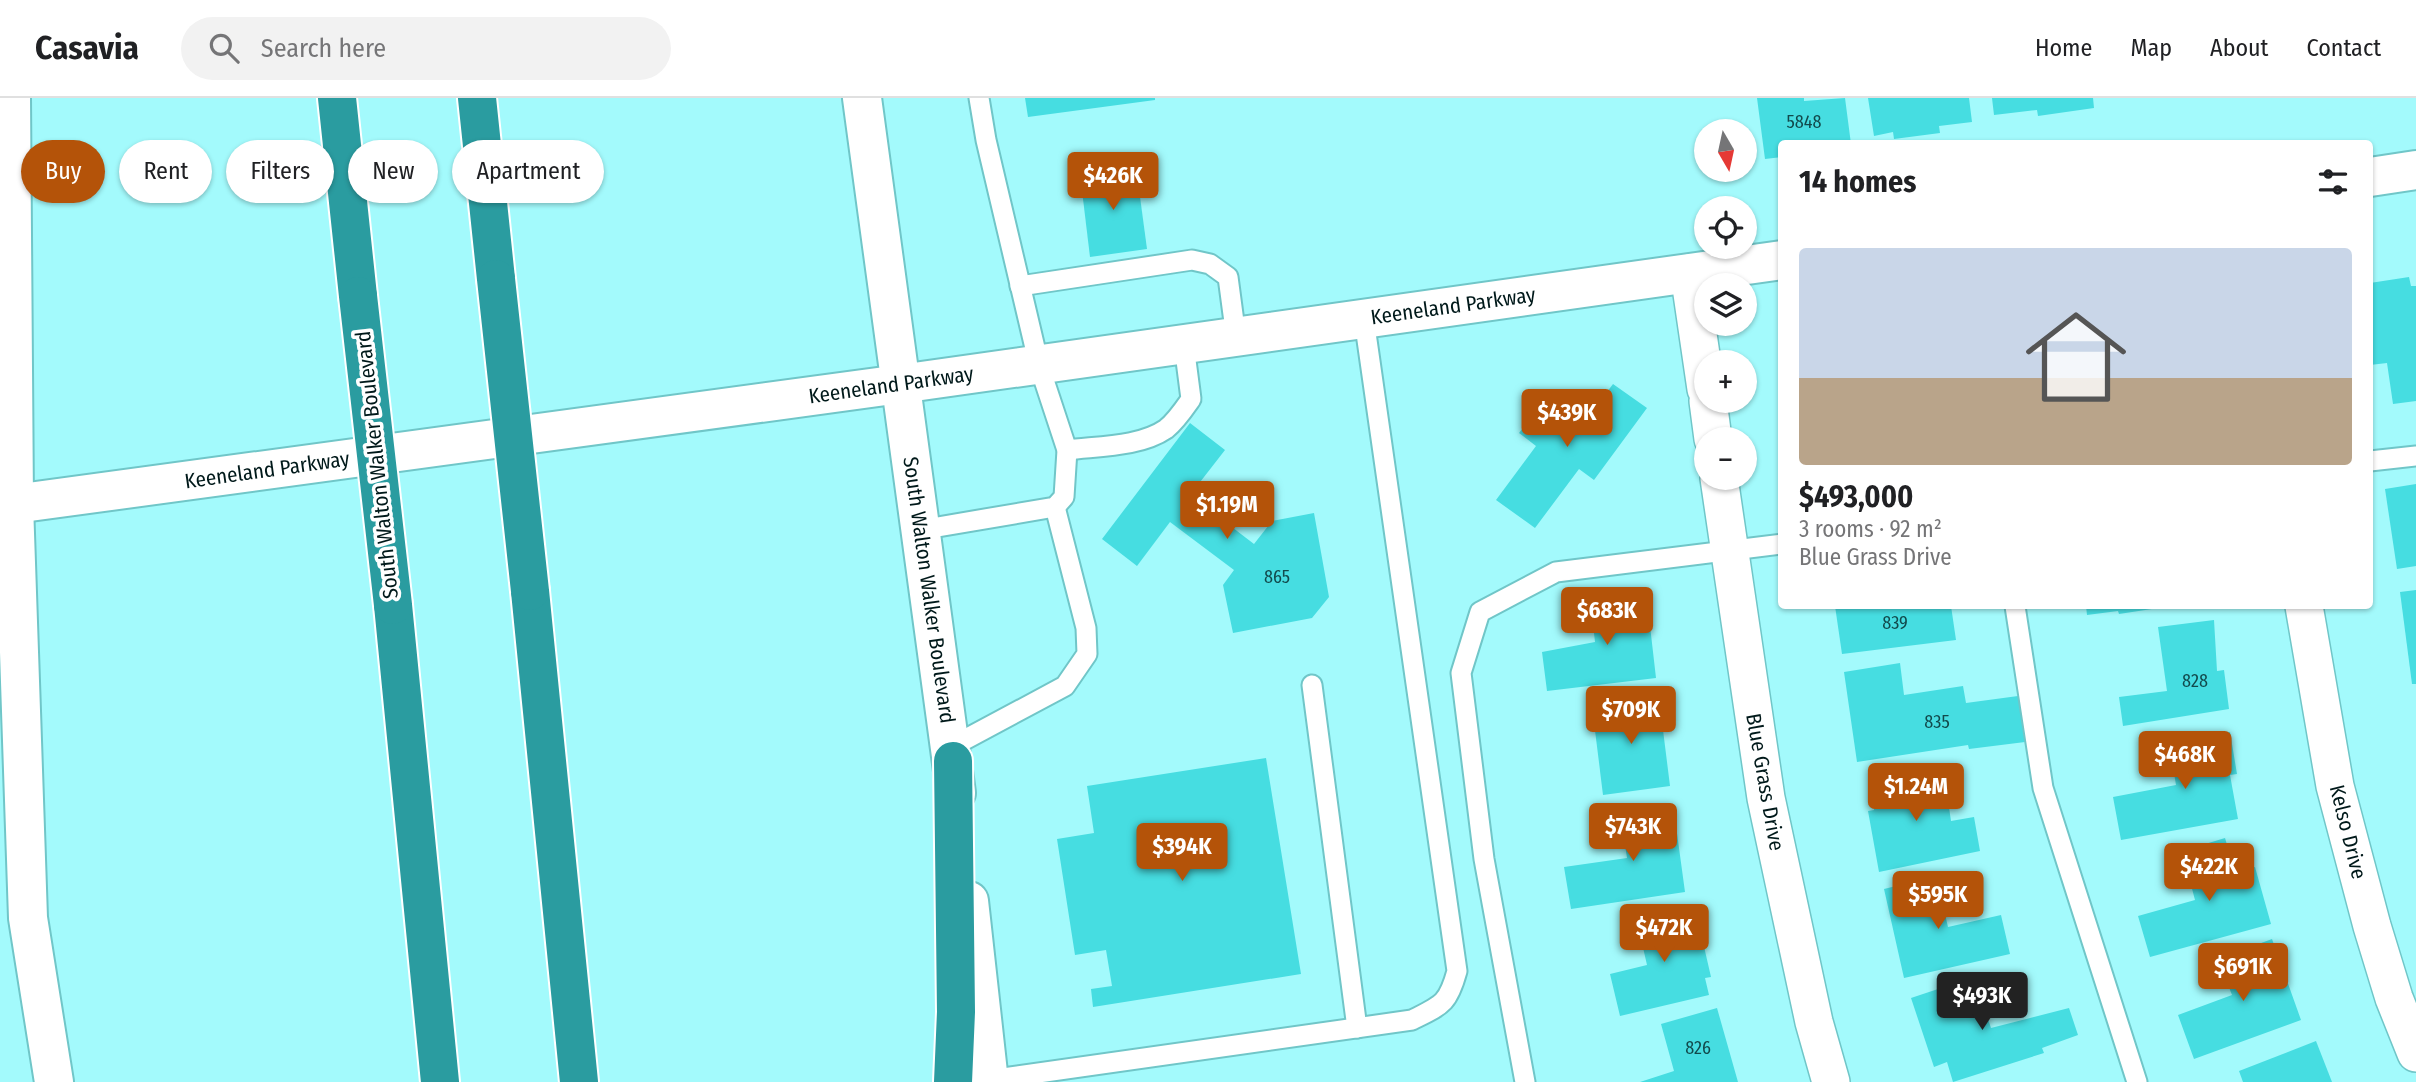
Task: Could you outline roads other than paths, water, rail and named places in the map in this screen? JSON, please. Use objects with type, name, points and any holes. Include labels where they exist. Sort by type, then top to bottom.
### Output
[{"type":"highway","name":"South Walton Walker Boulevard","points":[[337,98],[393,605],[440,1082]]},
{"type":"highway","points":[[477,98],[579,1082]]},
{"type":"highway","points":[[952,754],[956,1012],[977,1081]]},
{"type":"street","points":[[11,98],[7,505],[12,796],[54,1082]]},
{"type":"street","name":"South Walton Walker Boulevard","points":[[862,98],[952,754]]},
{"type":"street","points":[[2373,177],[2416,170]]},
{"type":"street","name":"Keeneland Parkway","points":[[7,505],[1184,345],[1778,261]]},
{"type":"street","points":[[1689,273],[1700,350]]},
{"type":"street","name":"Blue Grass Drive","points":[[1721,490],[1766,798],[1814,1022],[1831,1082]]},
{"type":"street","name":"Kelso Drive","points":[[2305,609],[2335,786],[2372,926],[2394,998],[2416,1053]]},
{"type":"lane","points":[[920,530],[1055,507],[1064,497],[1068,450],[1039,365],[986,140],[979,98]]},
{"type":"lane","points":[[1020,286],[1192,260],[1210,264],[1228,277],[1236,337]]},
{"type":"lane","points":[[977,1081],[1412,1020],[1437,1008],[1451,994],[1457,971],[1364,319]]},
{"type":"lane","points":[[1068,450],[1140,440],[1165,429],[1181,414],[1191,399],[1184,345]]},
{"type":"lane","points":[[2373,461],[2416,456]]},
{"type":"lane","points":[[952,754],[1065,686],[1087,654],[1086,628],[1055,507]]},
{"type":"lane","points":[[1525,1082],[1484,859],[1461,673],[1480,612],[1556,572],[1778,545]]},
{"type":"lane","points":[[2015,609],[2043,788],[2137,1082]]},
{"type":"lane","points":[[1312,685],[1356,1028]]}]
